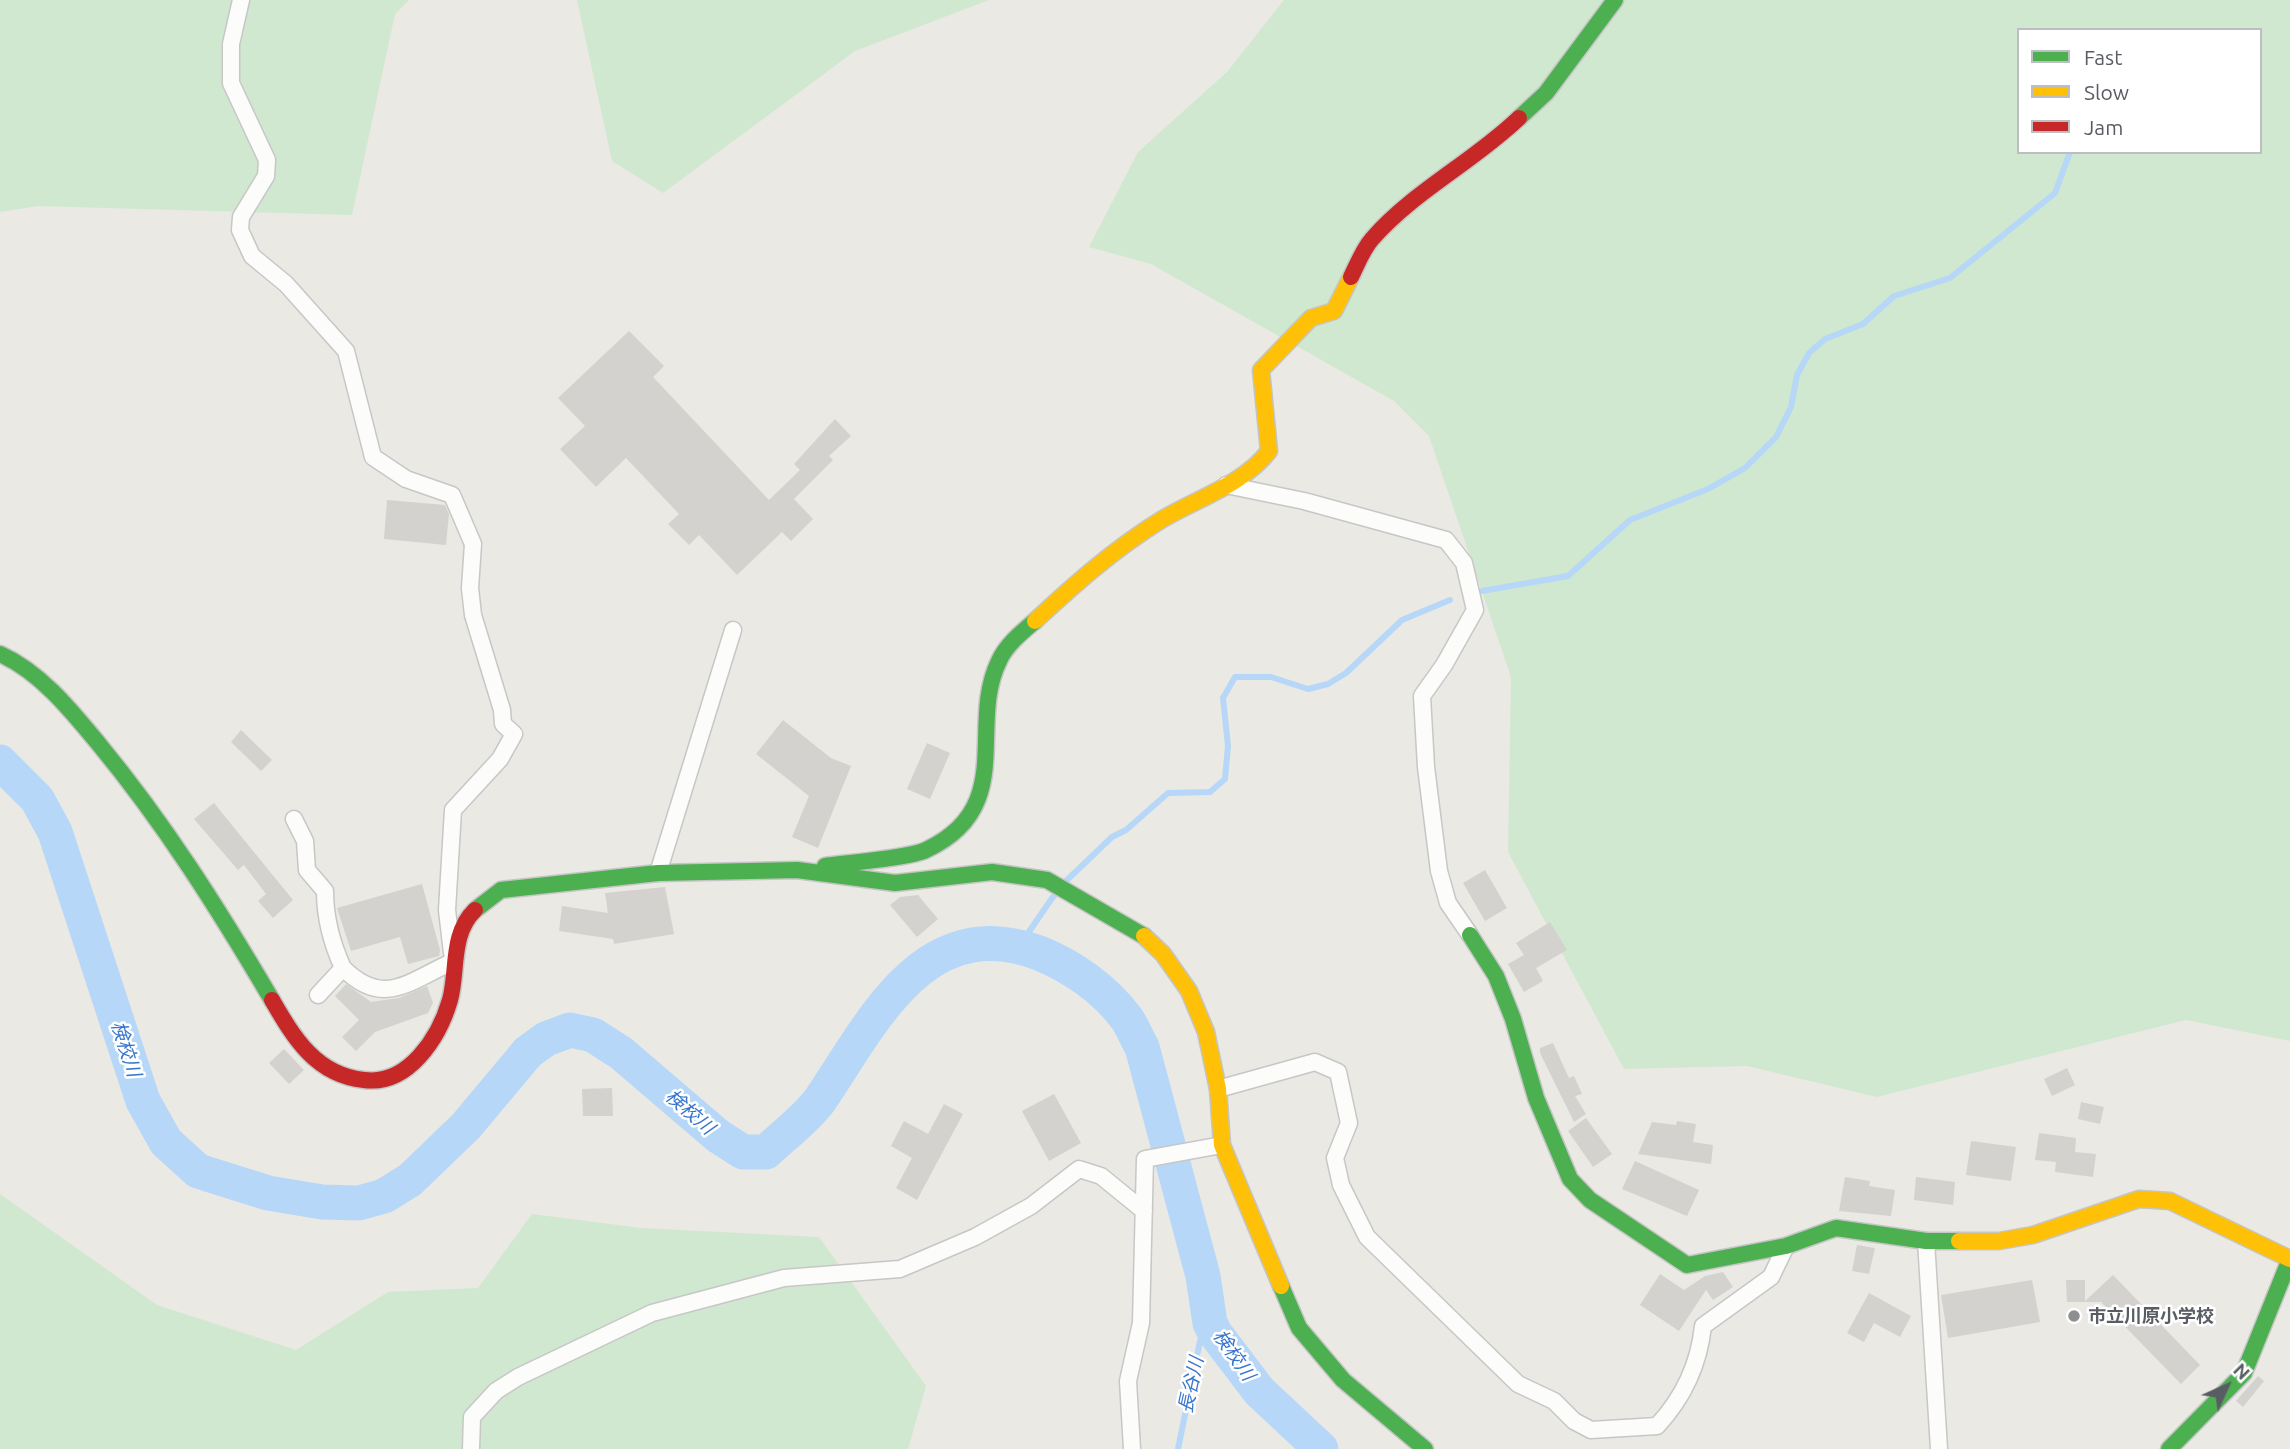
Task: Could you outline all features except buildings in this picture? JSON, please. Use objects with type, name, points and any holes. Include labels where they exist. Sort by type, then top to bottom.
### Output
[{"type":"street","points":[[0,654],[33,672],[61,702],[170,836],[296,1041],[320,1065],[351,1079],[377,1082],[398,1074],[416,1060],[431,1042],[450,999],[452,959],[447,910],[453,810],[500,759],[514,734],[503,724],[502,710],[473,615],[470,588],[473,544],[452,495],[406,479],[373,457],[346,351],[286,284],[252,256],[244,242],[241,217],[266,177],[267,160],[231,83],[232,44],[241,0]]},
{"type":"street","points":[[294,819],[305,841],[307,870],[325,891],[325,907],[334,948],[343,968],[356,981],[372,990],[391,989],[452,959],[472,912],[500,890],[657,873],[797,870],[925,851],[961,825],[984,786],[990,689],[999,660],[1016,638],[1102,559],[1162,520],[1257,467],[1269,451],[1261,370],[1311,318],[1334,311],[1370,240],[1397,213],[1443,175],[1495,141],[1546,93],[1615,0]]},
{"type":"street","points":[[1226,485],[1304,501],[1446,540],[1464,564],[1475,610],[1444,665],[1422,696],[1426,767],[1439,871],[1448,903],[1500,987],[1513,1019],[1536,1098],[1570,1179],[1590,1199],[1686,1265],[1786,1246],[1836,1228],[1926,1241],[1999,1241],[2033,1235],[2139,1199],[2170,1201],[2290,1259],[2244,1373],[2169,1449]]},
{"type":"street","points":[[657,873],[733,630]]},
{"type":"street","points":[[797,870],[895,883],[992,872],[1047,880],[1105,915],[1137,930],[1163,954],[1189,991],[1206,1032],[1218,1089],[1222,1145],[1299,1328],[1343,1380],[1425,1449]]},
{"type":"street","points":[[318,995],[343,968]]},
{"type":"street","points":[[1218,1089],[1315,1062],[1338,1072],[1349,1123],[1335,1158],[1341,1185],[1367,1237],[1518,1384],[1554,1401],[1574,1420],[1591,1430],[1657,1426],[1676,1406],[1700,1353],[1703,1326],[1771,1277],[1786,1246]]},
{"type":"street","points":[[1132,1449],[1128,1381],[1141,1324],[1145,1158],[1222,1145]]},
{"type":"street","points":[[471,1449],[472,1418],[496,1391],[518,1377],[652,1313],[784,1278],[900,1269],[975,1237],[1031,1206],[1079,1169],[1101,1176],[1144,1211]]},
{"type":"street","points":[[1926,1241],[1939,1449]]},
{"type":"green space","points":[[0,0],[409,0],[395,14],[352,215],[38,206],[0,212]]},
{"type":"green space","points":[[577,0],[989,0],[855,51],[663,193],[612,161]]},
{"type":"green space","points":[[1284,0],[2290,0],[2290,1041],[2186,1020],[1877,1097],[1747,1066],[1624,1069],[1508,852],[1511,677],[1429,436],[1394,401],[1151,264],[1089,247],[1138,152],[1227,72]]},
{"type":"green space","points":[[0,1194],[157,1305],[296,1350],[388,1292],[478,1288],[532,1214],[641,1228],[819,1237],[926,1386],[908,1449],[0,1449]]},
{"type":"waterway","points":[[1482,591],[1568,576],[1630,520],[1708,489],[1745,468],[1776,437],[1791,407],[1797,375],[1809,353],[1825,339],[1863,324],[1894,296],[1950,278],[2055,193],[2069,154]]},
{"type":"waterway","points":[[1067,880],[1112,837],[1126,830],[1168,793],[1210,792],[1225,779],[1228,746],[1223,698],[1235,677],[1271,677],[1308,689],[1328,684],[1346,673],[1402,620],[1450,600]]},
{"type":"waterway","name":"検校川","points":[[0,762],[37,799],[55,832],[143,1101],[166,1142],[198,1171],[268,1193],[322,1202],[359,1203],[384,1196],[410,1180],[466,1126],[528,1052],[546,1039],[570,1030],[593,1035],[621,1053],[718,1136],[743,1152],[766,1152],[820,1100],[882,1008],[906,981],[933,960],[964,947],[999,944],[1039,953],[1064,965],[1088,980],[1119,1008],[1142,1047],[1203,1276],[1210,1323],[1215,1333],[1259,1391],[1321,1449]]},
{"type":"waterway","points":[[1022,947],[1026,936],[1055,894]]},
{"type":"waterway","name":"長谷川","points":[[1178,1449],[1200,1341],[1210,1323]]},
{"type":"traffic: fast","points":[[1519,118],[1546,93],[1615,0]]},
{"type":"traffic: fast","points":[[825,866],[918,853],[954,832],[972,811],[981,788],[990,686],[999,661],[1010,644],[1035,621]]},
{"type":"traffic: fast","points":[[0,654],[28,671],[54,692],[123,774],[190,868],[272,1000]]},
{"type":"traffic: fast","points":[[475,910],[501,890],[658,873],[797,870],[895,883],[992,872],[1047,880],[1144,936]]},
{"type":"traffic: fast","points":[[1470,935],[1496,976],[1513,1019],[1536,1098],[1570,1179],[1590,1200],[1687,1265],[1786,1246],[1836,1228],[1926,1241],[1959,1241]]},
{"type":"traffic: fast","points":[[2169,1449],[2244,1373],[2290,1259]]},
{"type":"traffic: fast","points":[[1281,1286],[1299,1328],[1343,1380],[1425,1449]]},
{"type":"traffic: slow","points":[[1035,621],[1080,580],[1127,543],[1161,520],[1233,482],[1259,463],[1269,451],[1261,370],[1311,318],[1334,311],[1351,277]]},
{"type":"traffic: slow","points":[[1144,936],[1163,954],[1189,991],[1206,1032],[1218,1089],[1222,1145],[1281,1286]]},
{"type":"traffic: slow","points":[[1959,1241],[1999,1241],[2033,1235],[2139,1199],[2170,1201],[2290,1259]]},
{"type":"traffic: jam","points":[[1351,277],[1369,243],[1388,222],[1519,118]]},
{"type":"traffic: jam","points":[[272,1000],[298,1041],[332,1071],[364,1080],[380,1080],[394,1075],[408,1067],[430,1044],[445,1015],[452,989],[458,942],[467,920],[475,910]]},
{"type":"place","name":"市立川原小学校","points":[[2074,1316]]}]
